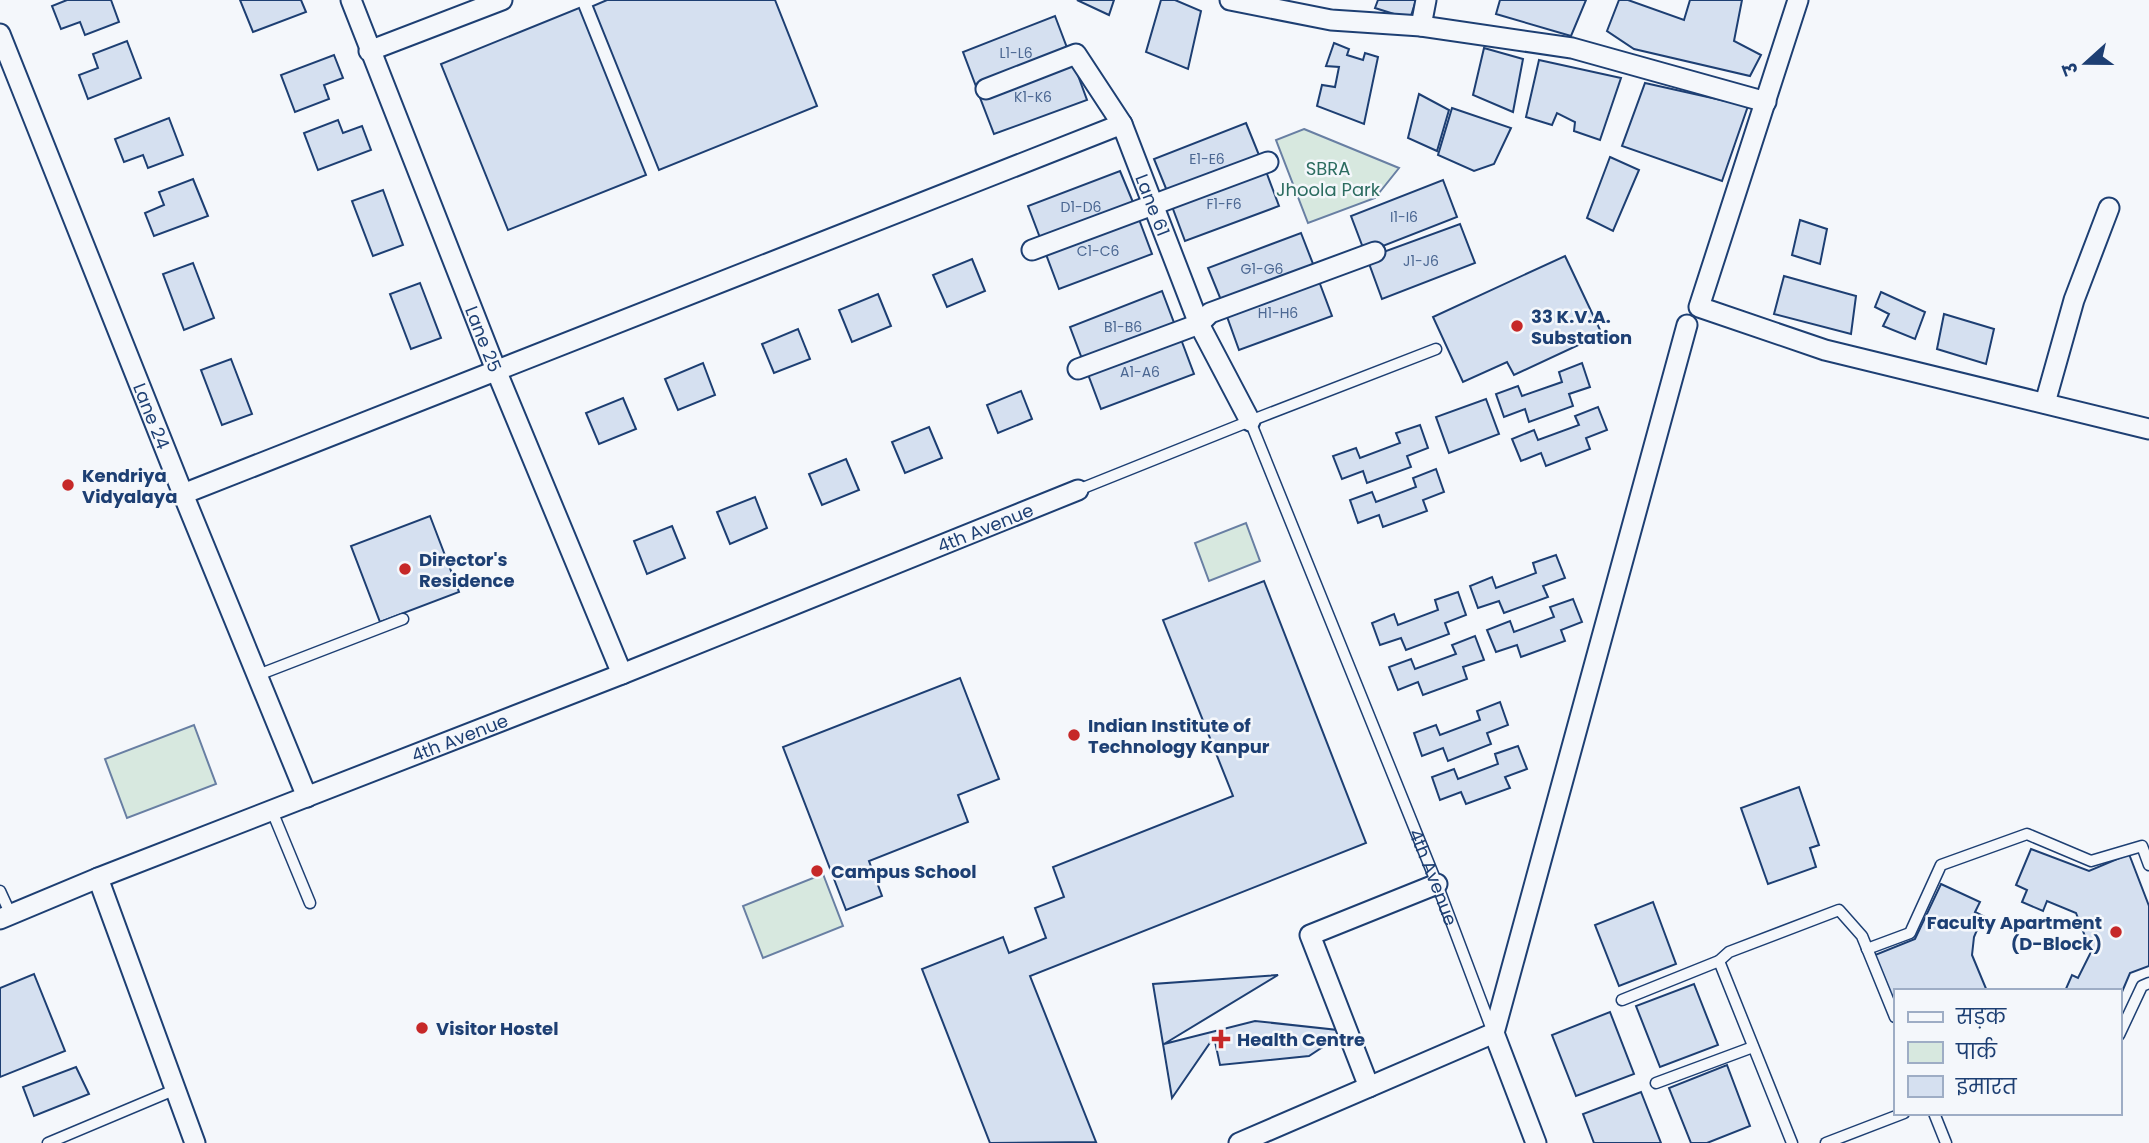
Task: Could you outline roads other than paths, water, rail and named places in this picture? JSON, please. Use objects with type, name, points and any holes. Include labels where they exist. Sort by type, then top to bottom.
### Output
[{"type":"street","name":"Lane 25","points":[[351,0],[496,370],[622,674]]},
{"type":"street","points":[[369,51],[502,0]]},
{"type":"street","points":[[1230,0],[1331,20],[1421,26],[1573,48],[1766,102]]},
{"type":"street","points":[[1421,26],[1426,0]]},
{"type":"street","points":[[1798,0],[1699,307],[1825,350],[2149,429]]},
{"type":"street","name":"Lane 24","points":[[0,34],[307,797]]},
{"type":"street","name":"Lane 61","points":[[986,89],[1076,54],[1122,124],[1199,324],[1250,421]]},
{"type":"street","points":[[183,494],[1122,124]]},
{"type":"street","points":[[1032,250],[1268,162]]},
{"type":"street","points":[[2045,403],[2074,300],[2109,208]]},
{"type":"street","points":[[1079,369],[1199,324],[1210,313],[1375,252]]},
{"type":"street","points":[[1239,1143],[1493,1033],[1687,325]]},
{"type":"street","name":"4th Avenue","points":[[5,917],[98,878],[622,674],[1078,490]]},
{"type":"street","points":[[98,878],[195,1143]]},
{"type":"street","points":[[1369,1087],[1310,934],[1437,884]]},
{"type":"street","name":"4th Avenue","points":[[1493,1033],[1536,1143]]},
{"type":"lane","points":[[1250,421],[1436,349]]},
{"type":"lane","name":"4th Avenue","points":[[1078,490],[1250,421],[1437,884],[1493,1033]]},
{"type":"lane","points":[[258,675],[404,619]]},
{"type":"lane","points":[[272,811],[310,903]]},
{"type":"lane","points":[[1867,949],[1910,933],[1941,864],[2027,834],[2091,861],[2142,846],[2149,865]]},
{"type":"lane","points":[[0,891],[5,917]]},
{"type":"lane","points":[[1622,1000],[1719,961],[1729,952],[1839,910],[1855,926],[1894,1015]]},
{"type":"lane","points":[[1719,961],[1792,1143]]},
{"type":"lane","points":[[2121,1030],[2142,986],[2149,983]]},
{"type":"lane","points":[[1656,1083],[1753,1047]]},
{"type":"lane","points":[[48,1143],[174,1090]]},
{"type":"lane","points":[[1826,1143],[1899,1115]]},
{"type":"lane","points":[[1935,1115],[1946,1143]]},
{"type":"place","name":"33 K.V.A. Substation","points":[[1517,326]]},
{"type":"place","name":"Kendriya Vidyalaya","points":[[68,485]]},
{"type":"place","name":"Director's Residence","points":[[405,569]]},
{"type":"place","name":"Indian Institute of Technology Kanpur","points":[[1074,735]]},
{"type":"place","name":"Campus School","points":[[817,871]]},
{"type":"place","name":"Faculty Apartment (D-Block)","points":[[2116,932]]},
{"type":"place","name":"Visitor Hostel","points":[[422,1028]]},
{"type":"place","name":"Health Centre","points":[[1221,1039]]},
{"type":"park label","name":"SBRA Jhoola Park","points":[[1328,178]]}]
